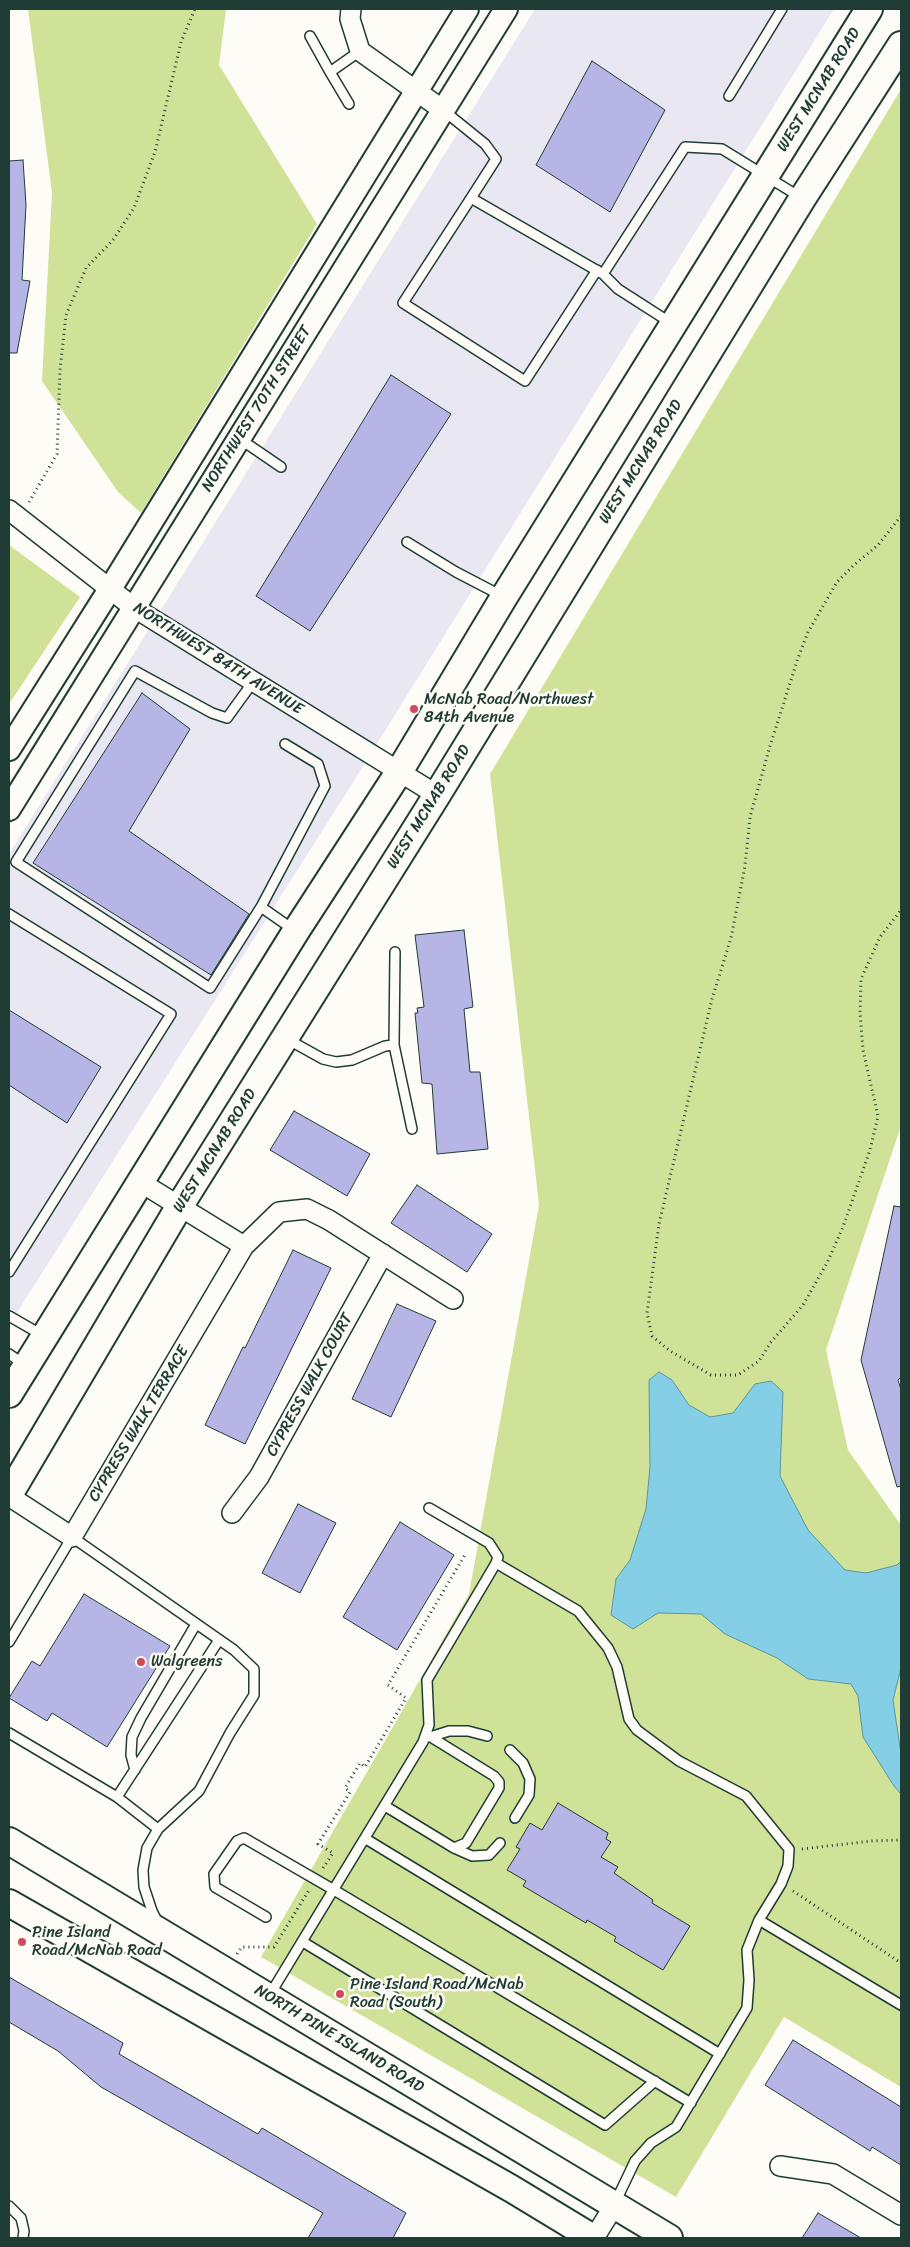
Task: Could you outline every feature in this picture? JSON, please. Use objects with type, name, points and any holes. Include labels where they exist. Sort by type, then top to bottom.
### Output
[{"type":"main road","name":"WEST MCNAB ROAD","points":[[9,1394],[18,1360],[45,1336],[296,931],[399,772],[504,597],[765,176],[863,13]]},
{"type":"main road","name":"WEST MCNAB ROAD","points":[[9,1496],[179,1206],[436,795],[802,199],[901,45]]},
{"type":"main road","name":"NORTH PINE ISLAND ROAD","points":[[9,1841],[669,2238]]},
{"type":"main road","points":[[9,1903],[512,2189],[593,2238]]},
{"type":"street","points":[[351,9],[350,19],[360,51],[443,110]]},
{"type":"street","name":"NORTHWEST 70TH STREET","points":[[9,749],[110,589],[466,9]]},
{"type":"street","name":"NORTHWEST 70TH STREET","points":[[9,809],[506,9]]},
{"type":"street","name":"NORTHWEST 84TH AVENUE","points":[[13,513],[133,607],[436,795]]},
{"type":"street","points":[[140,1182],[244,1246]]},
{"type":"street","name":"CYPRESS WALK TERRACE","points":[[72,1537],[244,1246],[279,1212],[306,1208],[329,1220],[453,1299]]},
{"type":"street","name":"CYPRESS WALK COURT","points":[[232,1513],[259,1478],[383,1254]]},
{"type":"street","points":[[9,1496],[72,1537]]},
{"type":"street","points":[[780,2166],[833,2174],[901,2215]]},
{"type":"street","points":[[593,2238],[614,2206]]},
{"type":"lane","points":[[729,96],[782,9]]},
{"type":"lane","points":[[310,36],[349,104]]},
{"type":"lane","points":[[330,72],[360,51]]},
{"type":"lane","points":[[443,110],[486,144],[496,159],[403,303],[525,381],[685,147],[722,149],[802,199]]},
{"type":"lane","points":[[471,198],[600,272],[618,289],[673,324]]},
{"type":"lane","points":[[239,439],[281,467]]},
{"type":"lane","points":[[407,542],[456,572],[504,597]]},
{"type":"lane","points":[[253,682],[226,718],[212,713],[135,671],[16,862],[210,988],[261,907],[325,786],[318,764],[285,744]]},
{"type":"lane","points":[[261,907],[296,931]]},
{"type":"lane","points":[[9,914],[171,1014],[9,1272]]},
{"type":"lane","points":[[395,952],[394,1045],[412,1129]]},
{"type":"lane","points":[[285,1038],[323,1059],[336,1062],[352,1060],[385,1046],[394,1045]]},
{"type":"lane","points":[[9,1316],[45,1336]]},
{"type":"lane","points":[[269,1996],[428,1736],[430,1709],[426,1692],[427,1680],[498,1557],[489,1543],[430,1508]]},
{"type":"lane","points":[[9,1642],[72,1537],[234,1650],[254,1669],[254,1694],[230,1733],[199,1791],[158,1829],[147,1848],[143,1870],[144,1887],[152,1911],[165,1934]]},
{"type":"lane","points":[[496,1563],[578,1611],[608,1648],[617,1667],[629,1719],[637,1730],[679,1761],[746,1796],[789,1850],[788,1866],[781,1884],[759,1920],[747,1950],[750,1980],[747,2008],[676,2127],[651,2143],[635,2161],[614,2206]]},
{"type":"lane","points":[[135,1770],[131,1755],[132,1737],[141,1718],[196,1624]]},
{"type":"lane","points":[[117,1797],[219,1640]]},
{"type":"lane","points":[[428,1736],[449,1731],[468,1731],[487,1736]]},
{"type":"lane","points":[[9,1733],[117,1797],[158,1829]]},
{"type":"lane","points":[[428,1736],[494,1776],[499,1782],[499,1788],[466,1843],[454,1848]]},
{"type":"lane","points":[[510,1750],[523,1763],[530,1779],[529,1795],[516,1818]]},
{"type":"lane","points":[[385,1806],[454,1848],[472,1856],[489,1856],[500,1843]]},
{"type":"lane","points":[[266,1917],[215,1886],[214,1874],[237,1840],[244,1838],[316,1879],[690,2103]]},
{"type":"lane","points":[[366,1839],[720,2054]]},
{"type":"lane","points":[[759,1920],[901,2005]]},
{"type":"lane","points":[[303,1942],[605,2125],[656,2082]]},
{"type":"lane","points":[[9,2206],[21,2218],[24,2231],[23,2238]]},
{"type":"path","points":[[13,513],[34,496],[57,454],[60,370],[66,315],[86,268],[113,240],[134,208],[154,152],[181,42],[195,9]]},
{"type":"path","points":[[901,516],[878,544],[837,582],[808,632],[770,746],[750,816],[745,866],[731,938],[712,999],[660,1224],[647,1313],[652,1336],[670,1352],[711,1375],[738,1375],[759,1362],[772,1342],[803,1305],[844,1226],[870,1150],[878,1116],[863,1050],[860,1013],[861,979],[880,937],[901,910]]},
{"type":"path","points":[[237,1954],[242,1947],[274,1947],[333,1853],[318,1844],[350,1792],[345,1788],[360,1763],[365,1767],[406,1698],[388,1685],[466,1553]]},
{"type":"path","points":[[799,1849],[870,1841],[901,1840]]},
{"type":"path","points":[[793,1891],[901,1963]]},
{"type":"shaded area","points":[[535,9],[834,9],[345,795],[9,1325],[9,854]]},
{"type":"green space","points":[[28,9],[226,9],[219,65],[317,224],[141,513],[118,492],[42,381],[52,193]]},
{"type":"green space","points":[[901,89],[901,1126],[826,1350],[848,1450],[901,1525],[901,2087],[784,2017],[676,2197],[261,1957],[469,1594],[539,1205],[490,774]]},
{"type":"green space","points":[[9,545],[80,597],[9,704]]},
{"type":"water","points":[[659,1372],[672,1380],[689,1405],[710,1417],[733,1413],[755,1384],[771,1381],[783,1392],[780,1476],[808,1530],[845,1570],[866,1573],[897,1565],[901,1561],[901,1668],[893,1700],[901,1754],[901,1794],[863,1737],[858,1696],[851,1684],[808,1679],[777,1658],[725,1634],[701,1614],[658,1613],[633,1629],[611,1615],[616,1579],[630,1560],[646,1509],[650,1467],[649,1380]]},
{"type":"building","points":[[592,61],[665,110],[610,212],[536,165]]},
{"type":"building","points":[[23,160],[26,205],[22,280],[30,281],[17,353],[9,353],[9,161]]},
{"type":"building","points":[[391,375],[451,414],[310,631],[256,596]]},
{"type":"building","points":[[142,693],[190,729],[129,831],[249,914],[211,975],[33,863]]},
{"type":"building","points":[[464,930],[473,1007],[464,1009],[470,1072],[480,1072],[488,1149],[437,1154],[432,1084],[422,1083],[415,1013],[418,1013],[417,1008],[424,1007],[415,935]]},
{"type":"building","points":[[9,1010],[101,1067],[67,1123],[9,1085]]},
{"type":"building","points":[[294,1111],[370,1154],[347,1196],[270,1150]]},
{"type":"building","points":[[417,1185],[492,1234],[467,1272],[391,1223]]},
{"type":"building","points":[[894,1206],[901,1207],[901,1377],[898,1380],[901,1390],[901,1486],[897,1487],[861,1360]]},
{"type":"building","points":[[293,1250],[331,1268],[245,1444],[205,1425]]},
{"type":"building","points":[[397,1304],[436,1321],[391,1417],[352,1399]]},
{"type":"building","points":[[298,1504],[336,1523],[300,1593],[262,1573]]},
{"type":"building","points":[[400,1522],[454,1555],[397,1650],[343,1617]]},
{"type":"building","name":"Walgreens","points":[[84,1594],[170,1646],[107,1747],[52,1713],[47,1721],[9,1698],[32,1661],[40,1666]]},
{"type":"building","points":[[558,1803],[608,1833],[606,1839],[611,1842],[601,1857],[618,1867],[614,1873],[653,1900],[652,1903],[690,1926],[663,1970],[614,1941],[616,1937],[587,1920],[586,1923],[523,1886],[526,1881],[507,1870],[520,1849],[516,1847],[530,1823],[542,1830]]},
{"type":"building","points":[[9,1977],[123,2043],[119,2054],[258,2134],[262,2128],[406,2213],[393,2238],[308,2238],[323,2213],[101,2087],[58,2051],[9,2022]]},
{"type":"building","points":[[793,2040],[901,2107],[901,2165],[872,2147],[870,2151],[765,2085]]},
{"type":"building","points":[[818,2213],[861,2238],[802,2238]]},
{"type":"place","name":"McNab Road/Northwest 84th Avenue","points":[[414,709]]},
{"type":"place","name":"Walgreens","points":[[141,1662]]},
{"type":"place","name":"Pine Island Road/McNab Road","points":[[22,1942]]},
{"type":"place","name":"Pine Island Road/McNab Road (South)","points":[[340,1994]]}]
